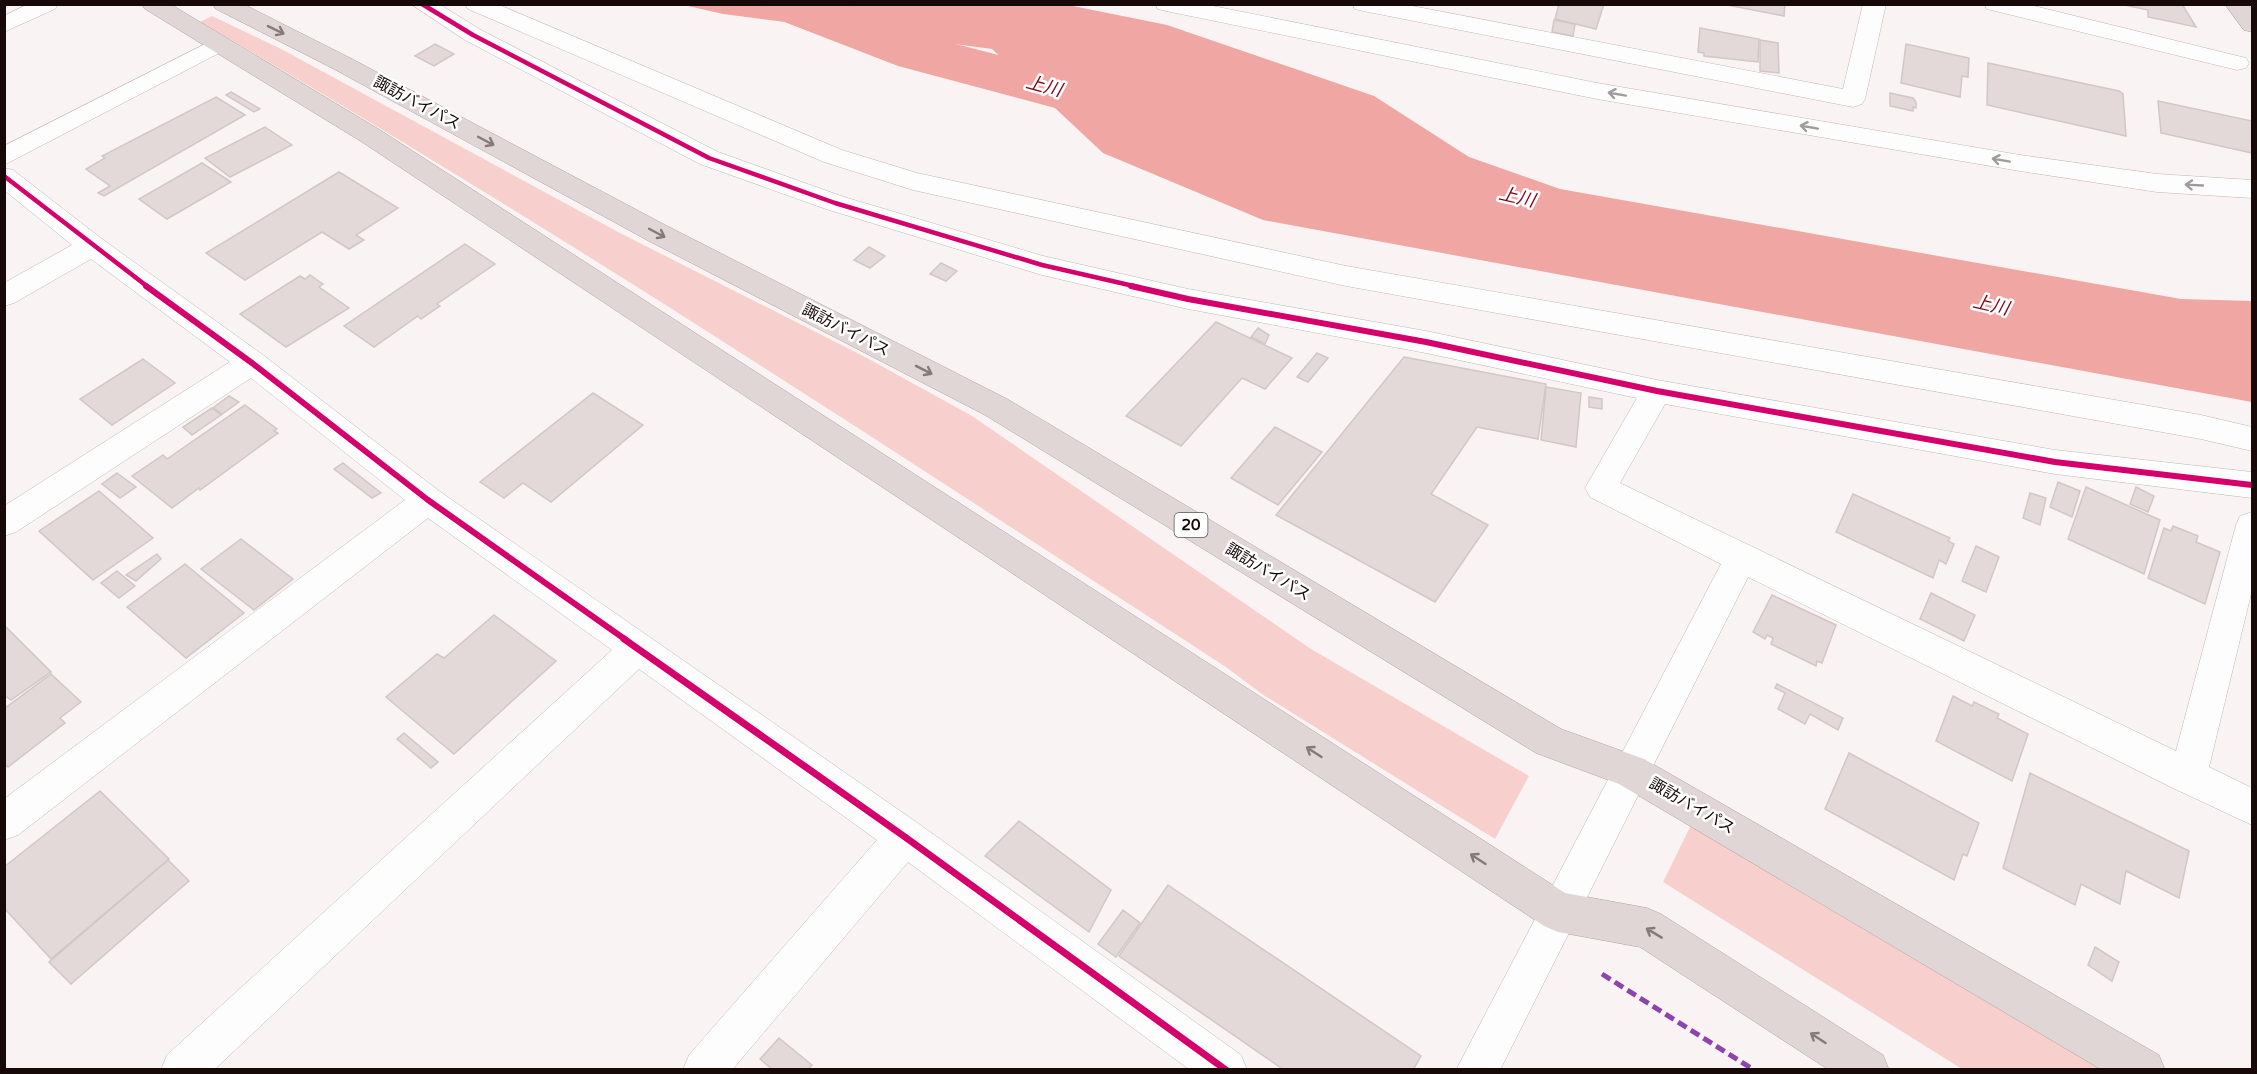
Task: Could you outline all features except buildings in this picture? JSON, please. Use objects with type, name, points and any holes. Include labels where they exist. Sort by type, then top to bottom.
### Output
[{"type":"highway","points":[[153,4],[217,45],[371,136],[1558,912],[1647,928],[1868,1070]]},
{"type":"highway","name":"諏訪バイパス","points":[[224,4],[343,64],[657,233],[996,407],[1549,741],[1631,771],[2144,1070]]},
{"type":"highway","points":[[2236,4],[2253,25]]},
{"type":"street","points":[[4,26],[47,4]]},
{"type":"street","points":[[422,4],[473,35],[709,158],[835,203],[1041,265],[1188,299],[1426,342],[1657,391],[2055,462],[2253,485]]},
{"type":"street","points":[[476,4],[833,156],[914,181],[1346,276],[2201,427],[2253,439]]},
{"type":"street","points":[[1166,4],[1598,91],[2009,161],[2157,183],[2253,189]]},
{"type":"street","points":[[1363,4],[1852,99],[1875,4]]},
{"type":"street","points":[[1995,4],[2237,63]]},
{"type":"street","points":[[4,157],[217,45]]},
{"type":"street","points":[[4,176],[92,246],[252,363],[428,500],[906,837],[1215,1066]]},
{"type":"street","points":[[4,296],[92,246]]},
{"type":"street","points":[[4,524],[252,363]]},
{"type":"street","points":[[1657,391],[1601,488],[2253,807]]},
{"type":"street","points":[[4,822],[428,500]]},
{"type":"street","points":[[2188,777],[2253,525]]},
{"type":"street","points":[[1477,1070],[1740,558]]},
{"type":"street","points":[[182,1070],[638,648]]},
{"type":"street","points":[[704,1070],[906,837]]},
{"type":"shaded area","points":[[212,16],[283,50],[618,232],[867,358],[972,416],[1311,649],[1529,776],[1495,839],[1262,694],[1226,667],[972,502],[589,257],[331,99],[200,22]]},
{"type":"shaded area","points":[[1693,821],[2115,1069],[1962,1069],[1663,882]]},
{"type":"water","points":[[684,5],[1068,5],[1167,25],[1374,96],[1469,157],[1560,189],[2181,299],[2252,301],[2252,402],[1263,220],[1103,153],[992,49],[723,14]]},
{"type":"waterway","name":"上川","points":[[789,4],[919,53],[1137,110]]},
{"type":"marked path","points":[[1602,974],[1754,1070]]},
{"type":"cycle path","points":[[422,4],[473,35],[709,158],[835,203],[1042,265],[1188,299],[1426,342],[1657,391],[2055,462],[2252,485]]},
{"type":"cycle path","points":[[4,176],[92,246],[252,363],[428,500],[905,837],[1226,1070]]}]
